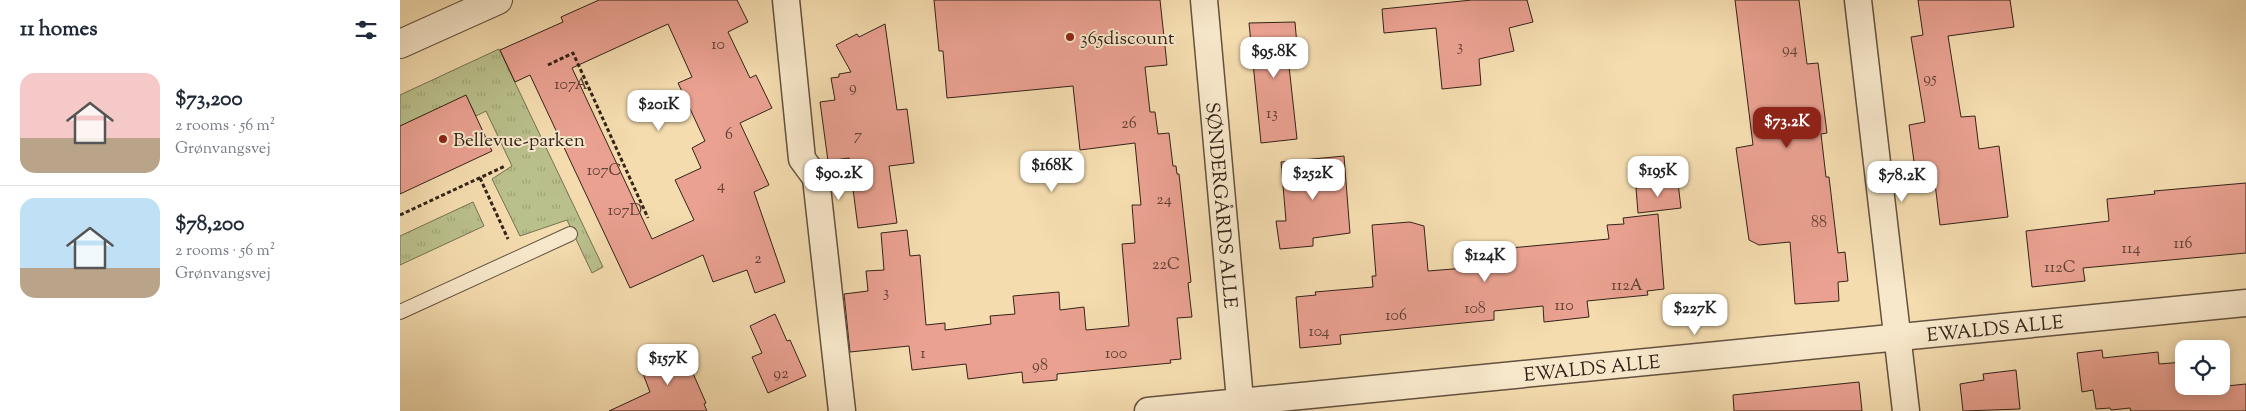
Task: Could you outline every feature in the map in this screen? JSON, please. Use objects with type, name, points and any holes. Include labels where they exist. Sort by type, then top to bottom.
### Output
[{"type":"street","points":[[400,44],[462,8],[498,0]]},
{"type":"street","points":[[786,0],[802,159],[816,178],[842,411]]},
{"type":"street","name":"SØNDERGÅRDS ALLE","points":[[1204,0],[1241,407]]},
{"type":"street","points":[[1858,0],[1906,411]]},
{"type":"street","name":"EWALDS ALLE","points":[[1148,411],[1241,407],[1897,336],[2246,303]]},
{"type":"lane","points":[[400,312],[570,234]]},
{"type":"path","points":[[548,65],[573,53],[648,218]]},
{"type":"path","points":[[400,215],[505,166]]},
{"type":"path","points":[[480,178],[517,258]]},
{"type":"green space","points":[[499,49],[603,267],[592,273],[567,220],[520,236],[492,179],[512,166],[486,111],[476,116],[466,96],[400,126],[400,95]]},
{"type":"green space","points":[[473,202],[484,226],[400,265],[400,236]]},
{"type":"building","points":[[599,0],[737,0],[748,22],[728,32],[750,78],[756,75],[772,108],[740,123],[769,185],[754,192],[785,282],[755,293],[747,270],[713,282],[703,255],[630,288],[530,75],[515,82],[500,50],[563,22],[561,17]],"holes":[[[668,24],[692,77],[678,83],[705,141],[692,148],[701,168],[675,180],[694,220],[652,239],[572,68]]]},
{"type":"building","points":[[934,0],[1160,0],[1167,65],[1145,67],[1150,112],[1155,112],[1158,134],[1169,133],[1173,166],[1176,166],[1177,174],[1179,174],[1191,282],[1188,283],[1192,317],[1177,318],[1181,359],[1170,360],[1171,363],[1057,374],[1057,380],[1023,383],[1022,372],[968,379],[966,364],[912,370],[909,346],[850,352],[844,294],[868,291],[866,271],[884,270],[881,233],[907,230],[910,256],[920,255],[926,325],[945,323],[945,330],[991,324],[990,316],[1015,314],[1013,296],[1059,292],[1060,310],[1084,307],[1086,330],[1129,326],[1122,244],[1135,243],[1132,205],[1141,205],[1135,143],[1080,150],[1073,86],[947,98],[943,51],[939,51]]},
{"type":"building","points":[[1472,0],[1527,0],[1533,22],[1509,28],[1514,51],[1479,59],[1481,85],[1442,89],[1436,28],[1384,33],[1382,9]]},
{"type":"building","points":[[1735,0],[1799,0],[1807,64],[1818,63],[1827,133],[1821,134],[1826,177],[1829,177],[1838,253],[1845,252],[1848,281],[1838,282],[1839,301],[1795,304],[1790,242],[1759,245],[1749,240],[1736,148],[1753,145]]},
{"type":"building","points":[[1918,0],[2010,0],[2014,27],[1948,36],[1961,117],[1975,116],[1979,149],[1999,146],[2008,217],[1940,225],[1933,167],[1915,169],[1909,125],[1925,122],[1911,37],[1923,35]]},
{"type":"building","points":[[1295,22],[1298,57],[1288,57],[1297,139],[1261,143],[1249,23]]},
{"type":"building","points":[[885,24],[897,110],[907,109],[914,163],[889,166],[897,223],[858,228],[849,158],[828,161],[820,102],[835,100],[831,78],[839,77],[839,74],[851,72],[836,45],[857,34],[859,37]]},
{"type":"building","name":"Bellevue-parken","points":[[466,95],[492,151],[400,194],[400,126]]},
{"type":"building","points":[[1344,156],[1350,233],[1313,238],[1313,246],[1280,249],[1276,221],[1286,221],[1281,162]]},
{"type":"building","points":[[1678,183],[1681,208],[1638,213],[1636,188]]},
{"type":"building","points":[[2246,183],[2246,253],[2083,268],[2085,281],[2032,287],[2026,231],[2109,221],[2107,199],[2155,194],[2154,191]]},
{"type":"building","points":[[1658,214],[1664,289],[1647,291],[1648,295],[1587,301],[1589,317],[1544,322],[1543,306],[1494,311],[1494,320],[1340,335],[1341,344],[1300,348],[1296,297],[1316,295],[1315,292],[1373,287],[1372,276],[1376,276],[1372,225],[1410,222],[1424,226],[1428,271],[1490,266],[1488,250],[1609,239],[1607,225],[1624,224],[1623,218]]},
{"type":"building","points":[[775,314],[787,341],[790,340],[806,376],[768,393],[752,357],[762,353],[750,326]]},
{"type":"building","points":[[681,346],[706,403],[704,404],[707,411],[609,411],[650,392],[640,366]]},
{"type":"building","points":[[2102,350],[2103,358],[2158,352],[2159,364],[2175,363],[2175,395],[2230,395],[2230,386],[2246,384],[2246,411],[2131,411],[2130,408],[2096,409],[2093,390],[2082,392],[2077,353]]},
{"type":"building","points":[[2016,370],[2020,409],[1963,411],[1960,384],[1984,380],[1983,374]]},
{"type":"building","points":[[1859,382],[1862,411],[1734,411],[1733,395]]},
{"type":"place","name":"365discount","points":[[1070,37]]},
{"type":"place","name":"Bellevue-parken","points":[[443,139]]}]
